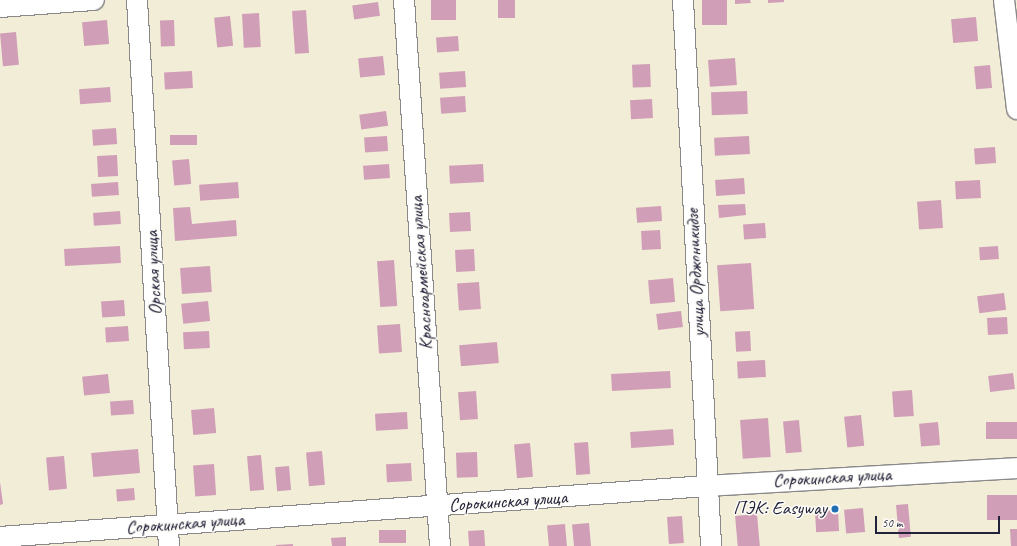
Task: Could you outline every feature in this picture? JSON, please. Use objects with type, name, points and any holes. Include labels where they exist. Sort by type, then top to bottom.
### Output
[{"type":"street","points":[[0,7],[94,0]]},
{"type":"street","name":"Орская улица","points":[[137,0],[169,546]]},
{"type":"street","name":"Красноармейская улица","points":[[404,0],[440,546]]},
{"type":"street","name":"улица Орджоникидзе","points":[[683,0],[706,486],[711,546]]},
{"type":"street","points":[[1004,0],[1017,109]]},
{"type":"street","name":"Сорокинская улица","points":[[0,537],[167,524],[437,507],[706,486],[1017,468]]},
{"type":"building","points":[[431,0],[456,0],[456,20],[431,20]]},
{"type":"building","points":[[498,0],[515,0],[515,18],[498,18]]},
{"type":"building","points":[[702,0],[727,0],[727,25],[702,25]]},
{"type":"building","points":[[735,0],[750,0],[751,3],[735,4]]},
{"type":"building","points":[[768,0],[784,0],[784,2],[768,3]]},
{"type":"building","points":[[378,2],[380,16],[354,19],[352,6]]},
{"type":"building","points":[[306,10],[309,53],[295,54],[292,11]]},
{"type":"building","points":[[259,13],[261,47],[244,48],[242,14]]},
{"type":"building","points":[[230,16],[233,46],[217,48],[214,18]]},
{"type":"building","points":[[976,17],[978,41],[953,43],[951,19]]},
{"type":"building","points":[[107,20],[109,44],[84,46],[82,22]]},
{"type":"building","points":[[160,20],[174,20],[175,46],[161,46]]},
{"type":"building","points":[[16,32],[19,65],[3,66],[0,33]]},
{"type":"building","points":[[458,36],[459,51],[437,52],[436,38]]},
{"type":"building","points":[[383,56],[385,75],[360,78],[358,59]]},
{"type":"building","points":[[735,58],[737,85],[710,87],[708,60]]},
{"type":"building","points":[[650,64],[651,87],[633,88],[632,65]]},
{"type":"building","points":[[990,65],[992,88],[976,89],[974,66]]},
{"type":"building","points":[[192,71],[193,88],[165,89],[164,72]]},
{"type":"building","points":[[465,71],[466,87],[440,89],[439,73]]},
{"type":"building","points":[[110,87],[111,102],[80,104],[79,89]]},
{"type":"building","points":[[747,91],[748,114],[712,115],[711,92]]},
{"type":"building","points":[[465,96],[466,112],[441,114],[440,98]]},
{"type":"building","points":[[652,99],[653,118],[631,119],[630,100]]},
{"type":"building","points":[[386,111],[388,126],[361,130],[359,115]]},
{"type":"building","points":[[116,128],[117,144],[93,146],[92,130]]},
{"type":"building","points":[[170,135],[197,135],[197,145],[170,145]]},
{"type":"building","points":[[387,136],[388,151],[365,153],[364,138]]},
{"type":"building","points":[[749,136],[750,154],[715,156],[714,138]]},
{"type":"building","points":[[995,147],[996,163],[975,164],[974,148]]},
{"type":"building","points":[[117,155],[118,176],[98,177],[97,156]]},
{"type":"building","points":[[189,159],[191,184],[174,185],[172,160]]},
{"type":"building","points":[[389,164],[390,178],[364,180],[363,166]]},
{"type":"building","points":[[483,164],[484,182],[450,184],[449,166]]},
{"type":"building","points":[[744,178],[745,194],[716,196],[715,180]]},
{"type":"building","points":[[980,180],[981,198],[956,199],[955,181]]},
{"type":"building","points":[[118,182],[119,195],[92,197],[91,184]]},
{"type":"building","points":[[238,182],[239,198],[200,201],[199,185]]},
{"type":"building","points":[[941,200],[943,228],[919,230],[917,202]]},
{"type":"building","points":[[745,204],[746,215],[719,218],[718,205]]},
{"type":"building","points":[[661,206],[662,221],[637,223],[636,208]]},
{"type":"building","points":[[190,207],[192,224],[236,220],[237,236],[175,241],[173,208]]},
{"type":"building","points":[[120,211],[121,224],[94,226],[93,213]]},
{"type":"building","points":[[470,212],[471,231],[450,232],[449,213]]},
{"type":"building","points":[[765,223],[766,238],[744,239],[743,225]]},
{"type":"building","points":[[660,230],[661,249],[642,250],[641,231]]},
{"type":"building","points":[[120,246],[121,263],[65,266],[64,249]]},
{"type":"building","points":[[998,246],[999,259],[980,260],[979,247]]},
{"type":"building","points":[[474,249],[475,271],[456,272],[455,250]]},
{"type":"building","points":[[394,260],[397,306],[380,307],[377,261]]},
{"type":"building","points":[[751,263],[754,309],[720,311],[717,265]]},
{"type":"building","points":[[210,266],[212,292],[182,294],[180,268]]},
{"type":"building","points":[[673,278],[675,302],[650,304],[648,280]]},
{"type":"building","points":[[479,282],[481,309],[459,310],[457,284]]},
{"type":"building","points":[[1004,293],[1006,310],[979,313],[977,296]]},
{"type":"building","points":[[124,300],[125,316],[102,318],[101,302]]},
{"type":"building","points":[[208,301],[210,321],[183,324],[181,304]]},
{"type":"building","points":[[681,311],[683,327],[658,330],[656,314]]},
{"type":"building","points":[[1007,317],[1008,334],[988,335],[987,318]]},
{"type":"building","points":[[400,324],[402,352],[379,354],[377,326]]},
{"type":"building","points":[[128,326],[129,341],[106,343],[105,328]]},
{"type":"building","points":[[209,331],[210,348],[184,349],[183,332]]},
{"type":"building","points":[[750,331],[751,351],[736,352],[735,332]]},
{"type":"building","points":[[497,342],[499,363],[461,366],[459,345]]},
{"type":"building","points":[[765,360],[766,377],[738,378],[737,361]]},
{"type":"building","points":[[670,371],[671,388],[612,391],[611,374]]},
{"type":"building","points":[[1013,373],[1015,389],[990,392],[988,376]]},
{"type":"building","points":[[108,374],[110,393],[84,396],[82,377]]},
{"type":"building","points":[[912,390],[914,416],[894,417],[892,391]]},
{"type":"building","points":[[476,391],[478,419],[460,420],[458,392]]},
{"type":"building","points":[[133,400],[134,414],[111,416],[110,402]]},
{"type":"building","points":[[214,408],[216,433],[193,435],[191,410]]},
{"type":"building","points":[[407,412],[408,429],[376,431],[375,414]]},
{"type":"building","points":[[861,415],[864,446],[847,448],[844,417]]},
{"type":"building","points":[[768,418],[771,457],[743,459],[740,420]]},
{"type":"building","points":[[799,420],[802,452],[786,453],[783,421]]},
{"type":"building","points":[[938,422],[940,445],[921,447],[919,424]]},
{"type":"building","points":[[986,422],[1017,422],[1017,439],[986,439]]},
{"type":"building","points":[[673,429],[674,445],[631,448],[630,432]]},
{"type":"building","points":[[588,442],[590,474],[576,475],[574,443]]},
{"type":"building","points":[[530,443],[533,477],[517,478],[514,444]]},
{"type":"building","points":[[138,449],[140,473],[93,477],[91,453]]},
{"type":"building","points":[[322,451],[325,485],[309,486],[306,452]]},
{"type":"building","points":[[477,452],[478,477],[457,478],[456,453]]},
{"type":"building","points":[[261,455],[264,490],[250,491],[247,456]]},
{"type":"building","points":[[64,456],[67,489],[49,490],[46,458]]},
{"type":"building","points":[[411,463],[412,481],[387,482],[386,464]]},
{"type":"building","points":[[214,464],[216,495],[195,496],[193,465]]},
{"type":"building","points":[[289,466],[291,490],[277,491],[275,467]]},
{"type":"building","points":[[0,482],[3,504],[0,505]]},
{"type":"building","points":[[134,488],[135,500],[117,502],[116,490]]},
{"type":"building","points":[[987,495],[1017,495],[1017,520],[987,520]]},
{"type":"building","points":[[908,504],[911,537],[899,538],[896,505]]},
{"type":"building","points":[[863,508],[865,532],[846,534],[844,510]]},
{"type":"building","points":[[838,510],[839,531],[816,532],[815,511]]},
{"type":"building","points":[[757,514],[760,546],[738,546],[735,516]]},
{"type":"building","points":[[682,516],[684,543],[669,544],[667,517]]},
{"type":"building","points":[[589,523],[591,546],[574,546],[572,524]]},
{"type":"building","points":[[565,524],[567,546],[549,546],[547,526]]},
{"type":"building","points":[[1010,529],[1017,529],[1017,546],[1011,546]]},
{"type":"building","points":[[379,530],[406,530],[406,543],[379,543]]},
{"type":"building","points":[[484,530],[485,546],[469,546],[468,531]]},
{"type":"building","points":[[346,537],[346,546],[332,546],[331,538]]},
{"type":"building","points":[[293,544],[293,546],[276,546],[276,545]]},
{"type":"place","name":"ПЭК: Easyway","points":[[835,509]]}]
